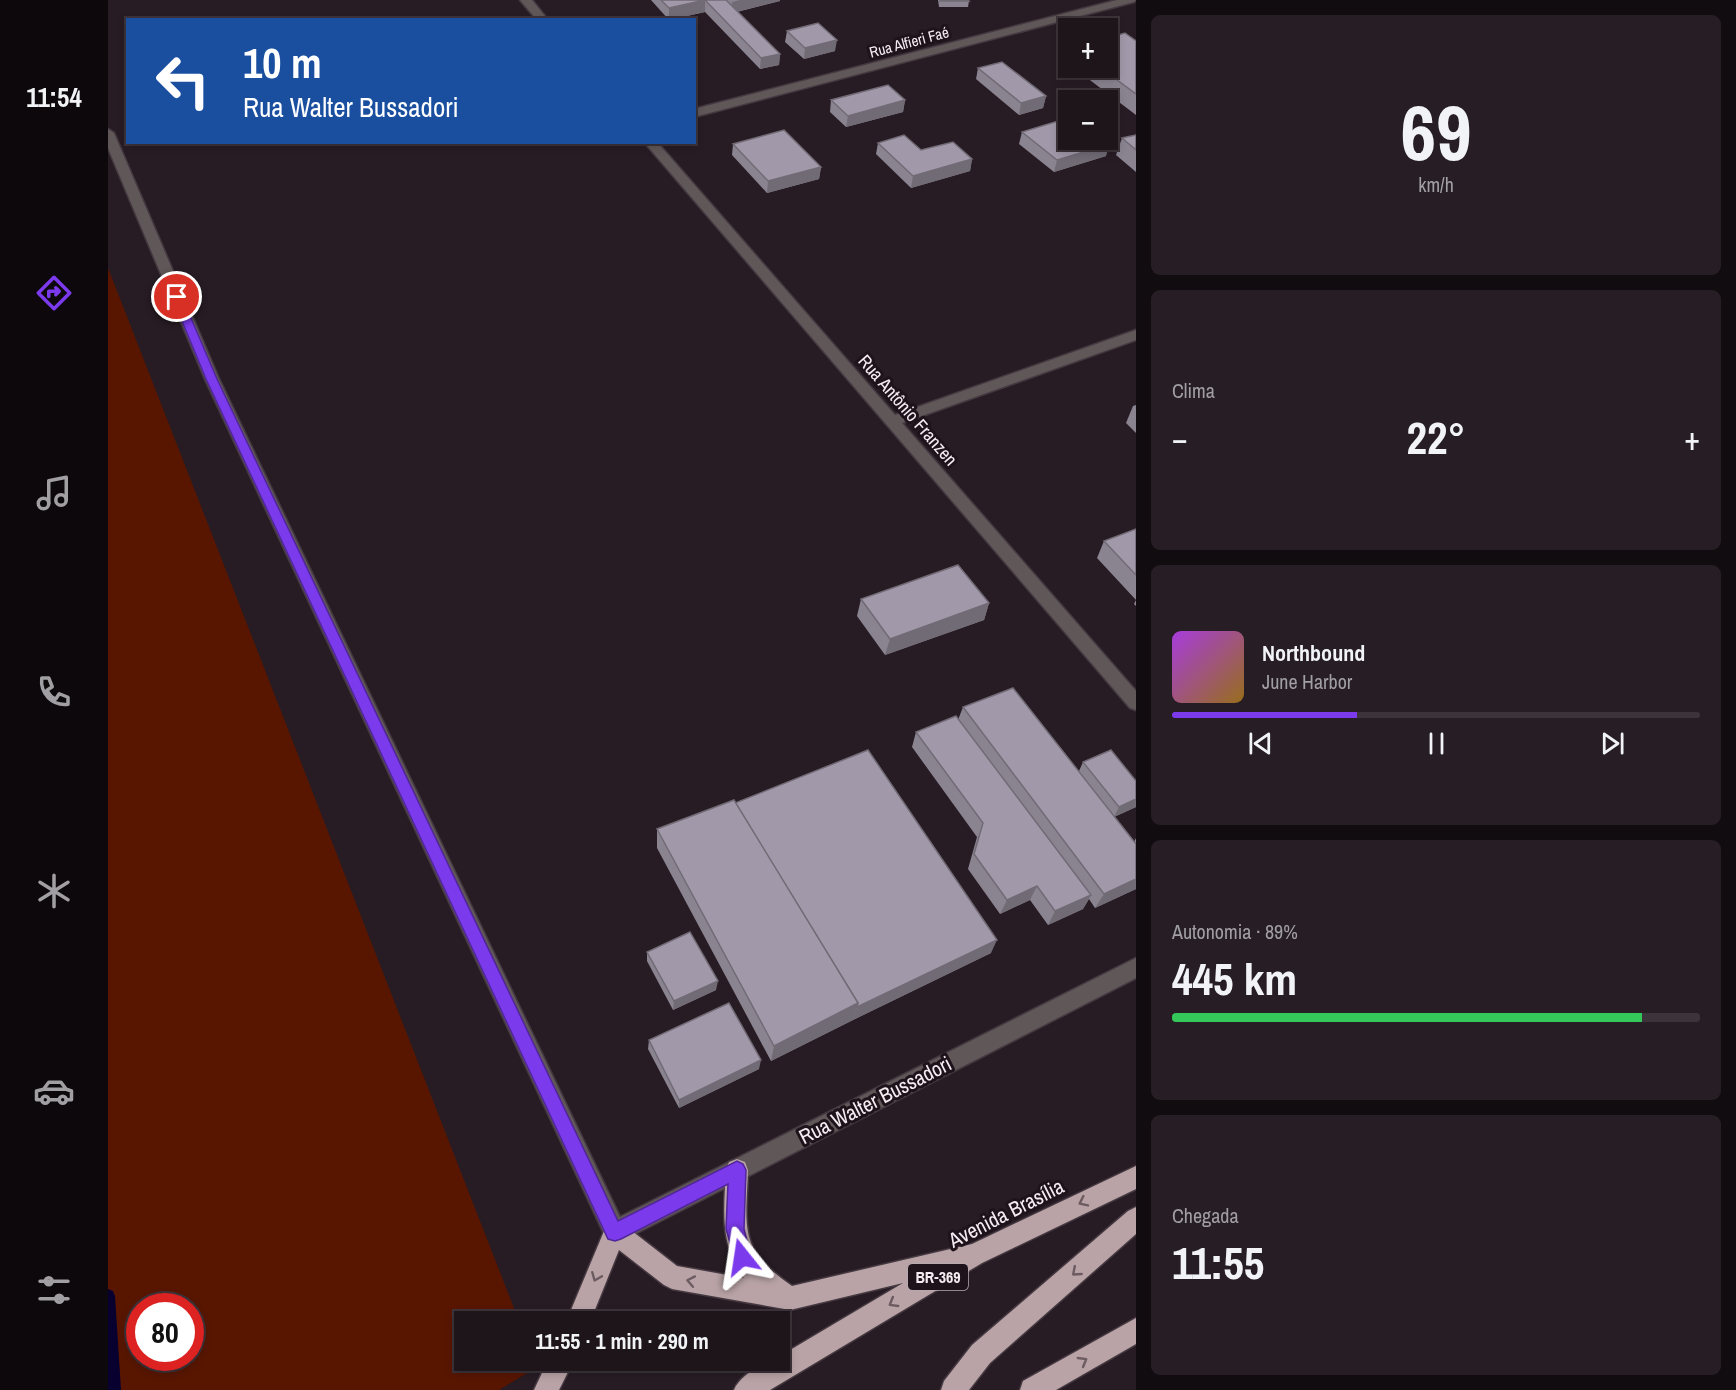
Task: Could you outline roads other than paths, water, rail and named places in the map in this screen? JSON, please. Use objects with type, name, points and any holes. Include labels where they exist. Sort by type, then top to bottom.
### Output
[{"type":"highway","points":[[737,1170],[735,1229],[742,1257],[756,1274],[790,1298]]},
{"type":"highway","name":"Avenida Brasília","points":[[746,1390],[974,1255],[1136,1177]]},
{"type":"highway","points":[[953,1390],[981,1354],[1136,1220]]},
{"type":"highway","points":[[583,1311],[615,1232],[672,1277],[790,1298],[974,1255]]},
{"type":"highway","points":[[1032,1390],[1136,1330]]},
{"type":"highway","points":[[546,1390],[556,1371]]},
{"type":"street","points":[[526,0],[541,18]]},
{"type":"street","name":"Rua Alfieri Faé","points":[[696,112],[1130,0]]},
{"type":"street","points":[[108,132],[212,379],[615,1232]]},
{"type":"street","name":"Rua Antônio Franzen","points":[[652,144],[1136,703]]},
{"type":"street","points":[[893,422],[1136,335]]},
{"type":"street","name":"Rua Walter Bussadori","points":[[615,1232],[1136,968]]},
{"type":"waterway","points":[[108,1296],[114,1390]]}]
